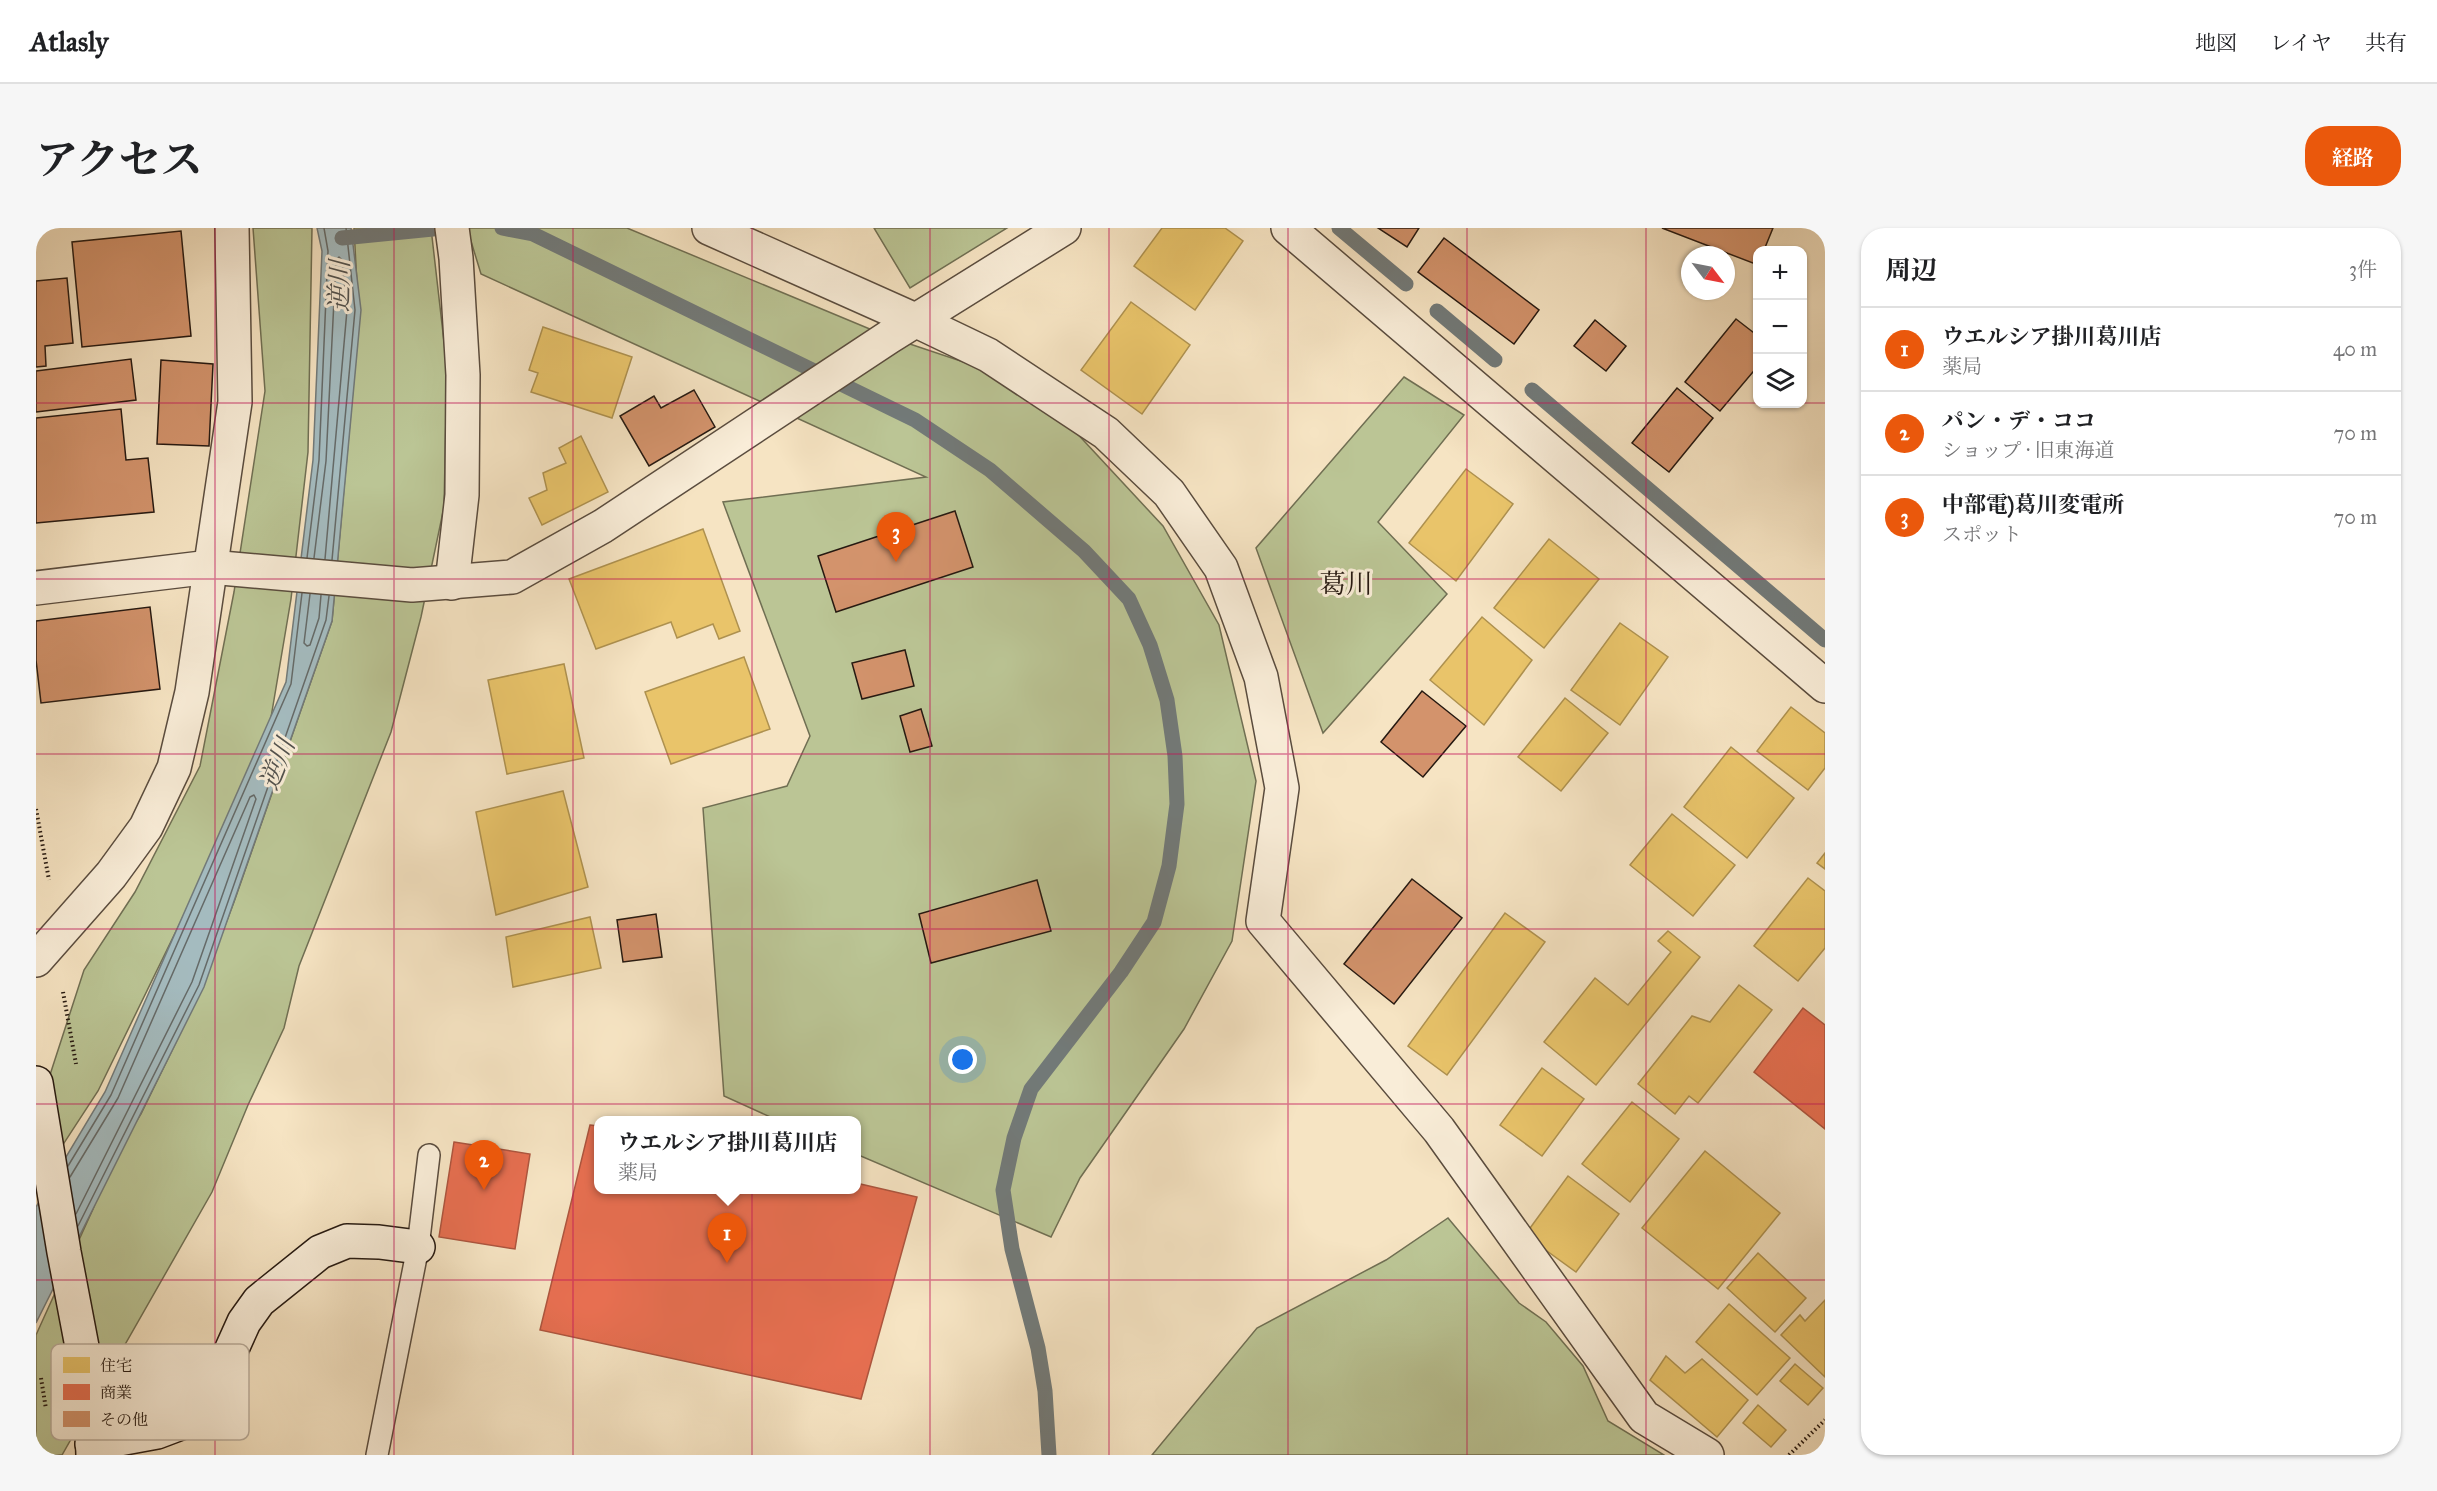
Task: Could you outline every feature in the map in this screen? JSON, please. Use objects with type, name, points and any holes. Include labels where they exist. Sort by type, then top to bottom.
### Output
[{"type":"street","points":[[36,960],[111,875],[146,827],[174,768],[224,568],[235,402],[232,228]]},
{"type":"street","points":[[709,228],[988,355],[1106,433],[1169,493],[1221,568],[1261,676],[1282,788],[1263,921],[1439,1130],[1644,1417],[1707,1455]]},
{"type":"street","points":[[36,588],[224,568],[412,585],[512,577],[603,525],[915,320],[1064,228]]},
{"type":"street","points":[[1288,228],[1825,686]]},
{"type":"street","points":[[452,583],[462,495],[463,375],[454,243]]},
{"type":"street","points":[[36,1083],[64,1252],[82,1344]]},
{"type":"street","points":[[235,1344],[249,1315],[259,1301],[320,1252],[347,1241],[418,1247]]},
{"type":"street","points":[[92,1449],[127,1440]]},
{"type":"lane","points":[[376,1455],[418,1247],[429,1155]]},
{"type":"path","points":[[1789,1455],[1825,1420]]},
{"type":"green space","points":[[253,228],[312,228],[308,452],[291,599],[266,747],[98,1091],[36,1186],[36,1118],[84,970],[135,892],[200,766],[234,592],[265,391]]},
{"type":"green space","points":[[354,228],[431,228],[447,368],[444,507],[421,617],[391,732],[299,966],[284,1028],[248,1105],[212,1192],[125,1344],[51,1344],[51,1440],[71,1440],[62,1455],[36,1455],[36,1335],[93,1209],[112,1160],[141,1114],[197,999],[234,902],[332,621],[359,322]]},
{"type":"green space","points":[[467,228],[627,228],[889,337],[1032,385],[1163,526],[1219,625],[1256,781],[1232,941],[1184,1029],[1080,1178],[1051,1237],[861,1156],[861,1116],[768,1116],[724,1096],[703,808],[787,786],[810,736],[723,502],[926,477],[481,274]]},
{"type":"green space","points":[[874,228],[1007,228],[910,288]]},
{"type":"green space","points":[[1404,377],[1464,415],[1378,522],[1447,594],[1323,733],[1256,548]]},
{"type":"green space","points":[[1448,1218],[1519,1303],[1546,1322],[1583,1366],[1608,1421],[1664,1455],[1152,1455],[1257,1328],[1386,1260]]},
{"type":"water","name":"逆川","points":[[317,228],[351,228],[361,310],[332,621],[204,987],[36,1323],[36,1207],[105,1092],[286,682],[313,460],[322,251]]},
{"type":"building: 住宅","points":[[1162,228],[1225,228],[1243,241],[1195,310],[1134,266]]},
{"type":"building: 住宅","points":[[1131,302],[1190,345],[1142,414],[1081,370]]},
{"type":"building: 住宅","points":[[543,327],[632,357],[612,418],[531,392],[538,373],[529,370]]},
{"type":"building: 住宅","points":[[581,436],[608,492],[542,525],[529,498],[547,490],[543,473],[566,463],[559,448]]},
{"type":"building: 住宅","points":[[1466,469],[1513,504],[1456,581],[1409,543]]},
{"type":"building: 住宅","points":[[703,529],[740,631],[719,639],[713,624],[677,638],[671,622],[596,649],[569,579]]},
{"type":"building: 住宅","points":[[1549,539],[1599,579],[1544,648],[1494,608]]},
{"type":"building: 住宅","points":[[1482,617],[1532,660],[1484,725],[1430,680]]},
{"type":"building: 住宅","points":[[1620,623],[1668,657],[1620,725],[1571,690]]},
{"type":"building: 住宅","points":[[744,657],[770,729],[671,764],[645,692]]},
{"type":"building: 住宅","points":[[564,664],[584,758],[507,774],[488,680]]},
{"type":"building: 住宅","points":[[1565,698],[1608,733],[1561,791],[1518,757]]},
{"type":"building: 住宅","points":[[1791,707],[1825,733],[1825,768],[1808,790],[1757,751]]},
{"type":"building: 住宅","points":[[1731,747],[1794,798],[1747,858],[1684,807]]},
{"type":"building: 住宅","points":[[563,791],[588,887],[496,915],[476,812]]},
{"type":"building: 住宅","points":[[1672,814],[1735,865],[1693,916],[1630,865]]},
{"type":"building: 住宅","points":[[1825,853],[1825,869],[1817,863]]},
{"type":"building: 住宅","points":[[1808,878],[1825,891],[1825,948],[1798,981],[1754,946]]},
{"type":"building: 住宅","points":[[1505,913],[1545,942],[1447,1075],[1408,1046]]},
{"type":"building: 住宅","points":[[590,917],[601,968],[513,987],[506,937]]},
{"type":"building: 住宅","points":[[1668,931],[1700,957],[1596,1085],[1544,1042],[1595,978],[1628,1005],[1671,952],[1658,941]]},
{"type":"building: 住宅","points":[[1739,985],[1772,1010],[1698,1103],[1689,1096],[1675,1114],[1638,1084],[1692,1016],[1710,1022]]},
{"type":"building: 住宅","points":[[1542,1068],[1584,1099],[1542,1156],[1500,1125]]},
{"type":"building: 住宅","points":[[1632,1102],[1679,1139],[1630,1202],[1582,1164]]},
{"type":"building: 住宅","points":[[1705,1151],[1780,1213],[1718,1289],[1642,1228]]},
{"type":"building: 住宅","points":[[1568,1176],[1619,1214],[1576,1272],[1525,1235]]},
{"type":"building: 住宅","points":[[1758,1253],[1806,1298],[1775,1332],[1727,1288]]},
{"type":"building: 住宅","points":[[1825,1300],[1825,1377],[1781,1335],[1800,1315],[1805,1321]]},
{"type":"building: 住宅","points":[[1729,1304],[1790,1358],[1757,1395],[1696,1342]]},
{"type":"building: 住宅","points":[[1666,1356],[1685,1373],[1702,1359],[1748,1400],[1717,1437],[1650,1380]]},
{"type":"building: 住宅","points":[[1795,1364],[1823,1388],[1808,1405],[1780,1381]]},
{"type":"building: 住宅","points":[[1758,1405],[1786,1430],[1771,1447],[1743,1423]]},
{"type":"building: 商業","points":[[1803,1008],[1825,1025],[1825,1129],[1754,1072]]},
{"type":"building: 商業","points":[[590,1125],[594,1126],[594,1194],[861,1194],[861,1184],[917,1197],[861,1399],[540,1330]]},
{"type":"building: 商業","points":[[454,1142],[530,1154],[515,1249],[439,1237]]},
{"type":"building: その他","points":[[1378,228],[1419,228],[1407,247]]},
{"type":"building: その他","points":[[1662,228],[1773,228],[1766,246],[1753,246],[1753,263],[1735,256],[1735,246],[1709,246]]},
{"type":"building: その他","points":[[181,231],[191,336],[82,347],[72,242]]},
{"type":"building: その他","points":[[1444,238],[1539,310],[1514,344],[1418,272]]},
{"type":"building: その他","points":[[67,278],[73,343],[45,346],[46,366],[36,367],[36,281]]},
{"type":"building: その他","points":[[1736,319],[1753,332],[1753,372],[1720,411],[1685,382]]},
{"type":"building: その他","points":[[1595,320],[1626,346],[1606,371],[1574,346]]},
{"type":"building: その他","points":[[131,359],[136,400],[36,412],[36,371]]},
{"type":"building: その他","points":[[161,360],[213,364],[209,446],[157,444]]},
{"type":"building: その他","points":[[1677,388],[1713,418],[1669,472],[1632,443]]},
{"type":"building: その他","points":[[694,390],[715,427],[649,466],[620,416],[654,396],[661,408]]},
{"type":"building: その他","points":[[121,409],[126,460],[148,458],[154,512],[36,523],[36,418]]},
{"type":"building: その他","points":[[955,511],[973,567],[836,612],[818,556]]},
{"type":"building: その他","points":[[150,607],[160,689],[41,703],[36,660],[36,621]]},
{"type":"building: その他","points":[[905,650],[914,686],[862,699],[852,663]]},
{"type":"building: その他","points":[[1422,691],[1466,726],[1423,777],[1381,742]]},
{"type":"building: その他","points":[[921,709],[932,746],[910,752],[900,716]]},
{"type":"building: その他","points":[[1412,879],[1462,918],[1394,1004],[1344,964]]},
{"type":"building: その他","points":[[1037,880],[1051,931],[931,963],[919,914]]},
{"type":"building: その他","points":[[656,914],[662,957],[623,962],[617,920]]},
{"type":"waterway","points":[[342,238],[443,228]]},
{"type":"waterway","points":[[502,228],[533,234],[915,420],[990,470],[1084,551],[1129,599],[1150,645],[1167,700],[1175,756],[1177,804],[1169,866],[1154,922],[1121,972],[1031,1089],[1014,1138],[1003,1190],[1012,1249],[1038,1348],[1045,1391],[1049,1455]]},
{"type":"waterway","points":[[1339,228],[1406,284]]},
{"type":"waterway","points":[[1437,311],[1495,360]]},
{"type":"waterway","points":[[1532,390],[1825,640]]},
{"type":"place","name":"中部電)葛川変電所","points":[[896,562]]},
{"type":"place","name":"パン・デ・ココ","points":[[484,1190]]},
{"type":"place","name":"ウエルシア掛川葛川店","points":[[727,1263]]},
{"type":"district","name":"葛川","points":[[1346,583]]}]
